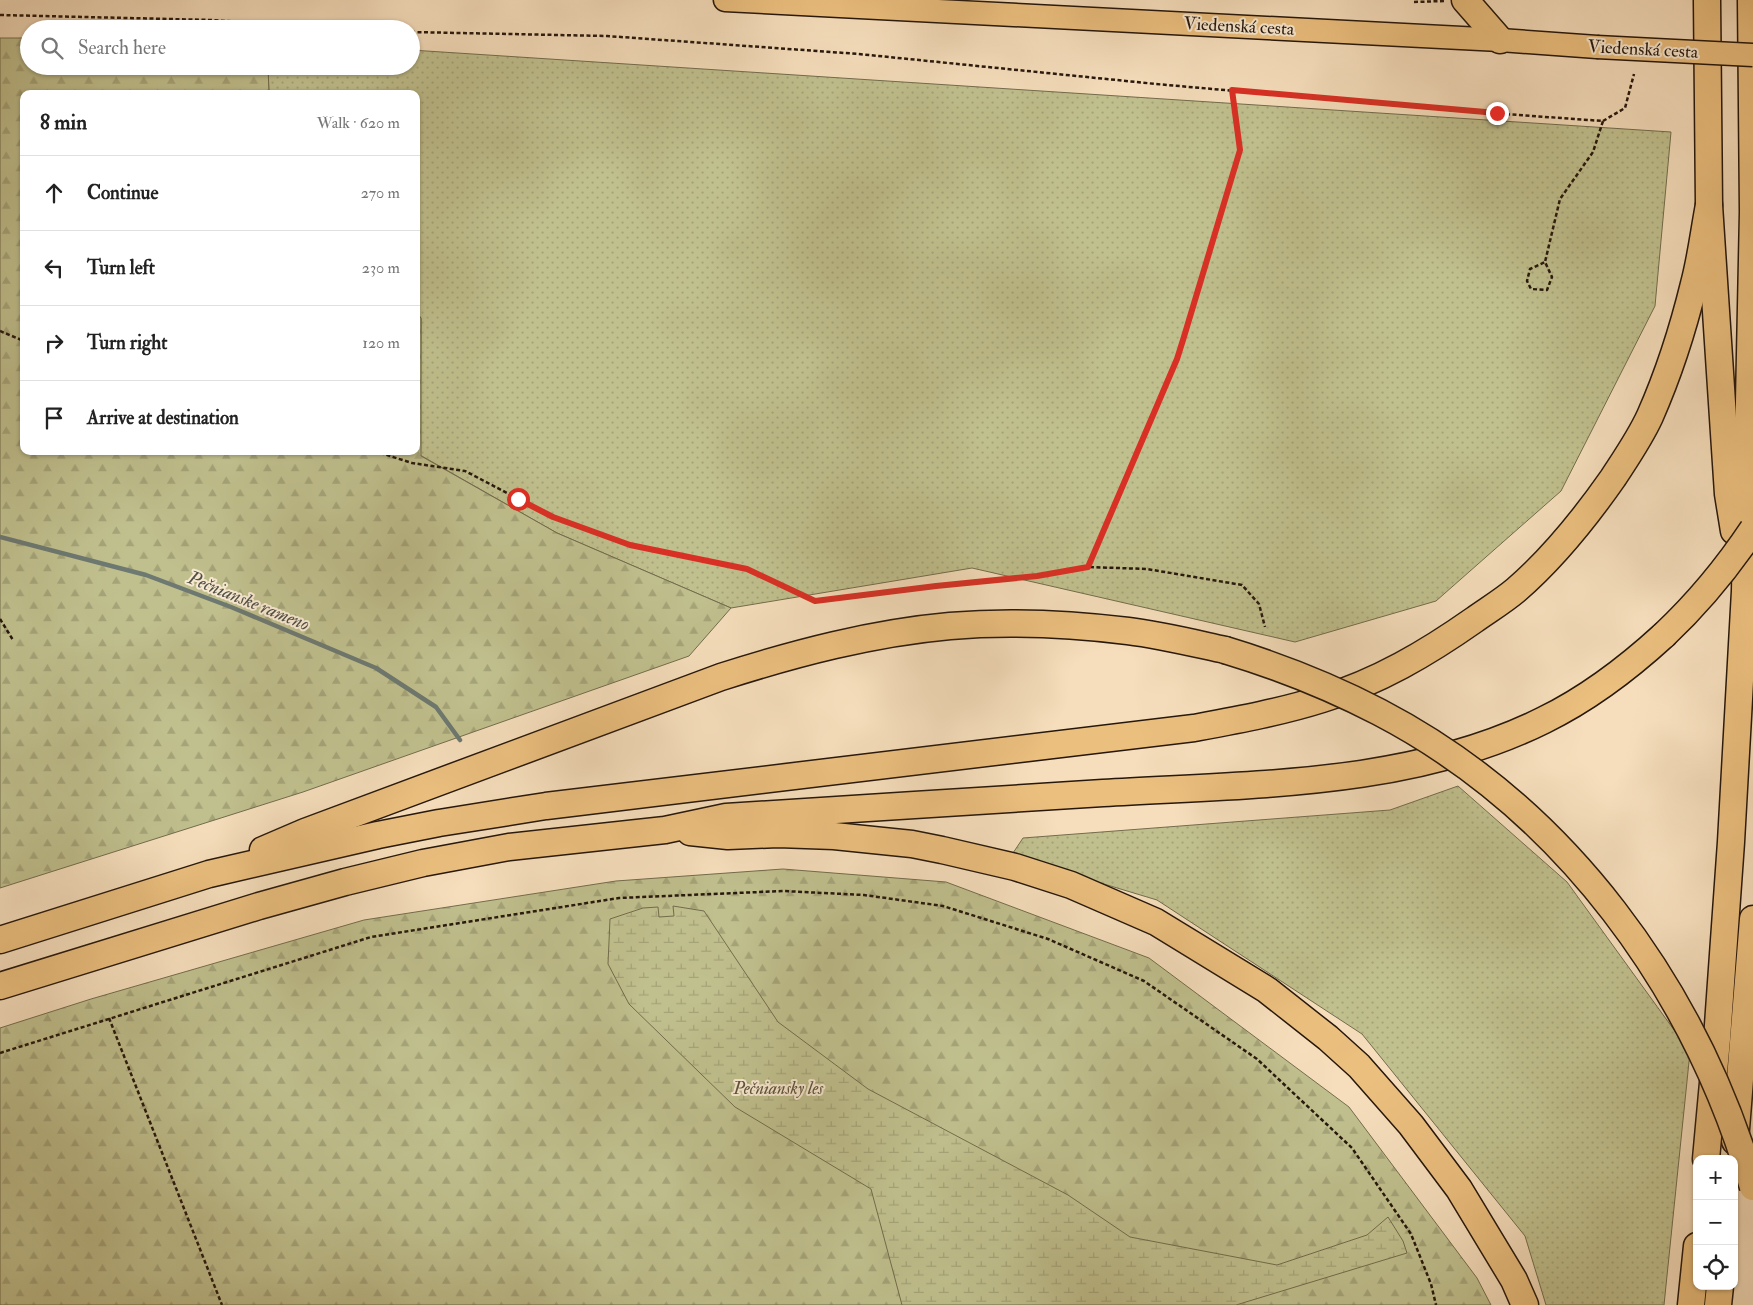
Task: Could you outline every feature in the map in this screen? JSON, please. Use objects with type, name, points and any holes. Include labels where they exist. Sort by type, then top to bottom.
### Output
[{"type":"highway","points":[[1465,0],[1500,40]]},
{"type":"highway","points":[[1707,0],[1709,205],[1728,494],[1745,591]]},
{"type":"highway","points":[[1706,1155],[1731,842],[1745,591],[1753,212],[1751,0]]},
{"type":"highway","points":[[0,940],[209,874],[378,835],[495,813],[1194,728],[1279,711],[1323,699],[1362,684],[1401,666],[1440,644],[1516,590],[1553,553],[1601,495],[1627,458],[1649,418],[1668,374],[1682,332],[1695,282],[1709,205]]},
{"type":"highway","points":[[0,986],[259,906],[345,882],[423,863],[509,847],[664,830],[726,817],[1287,782],[1385,771],[1465,752],[1545,720],[1608,682],[1664,635],[1708,589],[1753,529]]},
{"type":"highway","points":[[209,874],[305,832],[721,677],[778,658],[833,645],[899,632],[952,626],[1010,624],[1074,626],[1130,631],[1225,650],[1305,677],[1381,713],[1452,757],[1490,785],[1557,846],[1616,912],[1665,983],[1700,1046],[1727,1108],[1753,1186]]},
{"type":"highway","points":[[664,830],[728,836],[778,834],[834,836],[912,844],[1015,867],[1070,885],[1156,922],[1267,990],[1328,1038],[1358,1066],[1411,1125],[1459,1189],[1514,1280],[1525,1305]]},
{"type":"highway","points":[[1733,1155],[1753,919]]},
{"type":"highway","points":[[1691,1305],[1693,1285]]},
{"type":"highway","points":[[1718,1305],[1720,1290]]},
{"type":"main road","name":"Viedenská cesta","points":[[725,0],[1753,55]]},
{"type":"path","points":[[1414,2],[1454,0]]},
{"type":"path","points":[[0,15],[212,20]]},
{"type":"path","points":[[420,32],[617,36],[860,54],[1232,90],[1603,121],[1625,108],[1634,74]]},
{"type":"path","points":[[1088,567],[1177,359],[1183,340],[1240,150],[1232,90]]},
{"type":"path","points":[[1545,262],[1530,270],[1527,281],[1531,290],[1547,290],[1552,277],[1545,262],[1560,199],[1593,152],[1603,121]]},
{"type":"path","points":[[0,331],[20,338]]},
{"type":"path","points":[[387,455],[412,463],[465,471],[562,520],[630,545],[747,569],[815,601],[1037,576],[1088,567],[1147,569],[1242,585],[1259,604],[1265,627]]},
{"type":"path","points":[[0,619],[13,640]]},
{"type":"path","points":[[0,1053],[371,936],[619,898],[784,892],[864,895],[943,906],[1048,939],[1144,981],[1257,1060],[1352,1148],[1411,1234],[1431,1284],[1436,1305]]},
{"type":"path","points":[[109,1018],[222,1305]]},
{"type":"green space","points":[[0,38],[20,38],[20,75],[268,75],[269,90],[20,90],[20,455],[420,455],[420,317],[421,456],[557,533],[731,608],[689,656],[303,792],[0,888]]},
{"type":"green space","points":[[420,51],[1671,132],[1655,306],[1561,491],[1436,601],[1295,642],[972,568],[731,608],[557,533],[420,455],[420,90],[269,90],[268,75],[420,75]]},
{"type":"green space","points":[[1458,786],[1567,882],[1690,1052],[1664,1305],[1546,1305],[1525,1236],[1362,1034],[1157,900],[1011,856],[1023,838],[1390,810]]},
{"type":"green space","name":"Pečniansky les","points":[[783,869],[946,882],[1149,958],[1349,1107],[1477,1278],[1491,1305],[0,1305],[0,1028],[91,999],[364,920],[616,881]]},
{"type":"green space","points":[[673,906],[704,911],[778,1022],[868,1089],[1068,1195],[1130,1237],[1277,1265],[1367,1235],[1388,1217],[1403,1241],[1407,1253],[1236,1305],[902,1305],[871,1189],[735,1107],[629,1004],[608,964],[610,919],[643,908],[658,907],[659,917],[674,916]]},
{"type":"waterway","name":"Pečnianske rameno","points":[[0,537],[146,575],[231,607],[376,668],[436,707],[460,740]]},
{"type":"route","points":[[518,499],[553,517],[630,545],[747,569],[815,601],[1037,576],[1088,567],[1177,359],[1183,340],[1240,150],[1232,90],[1497,113]]}]
